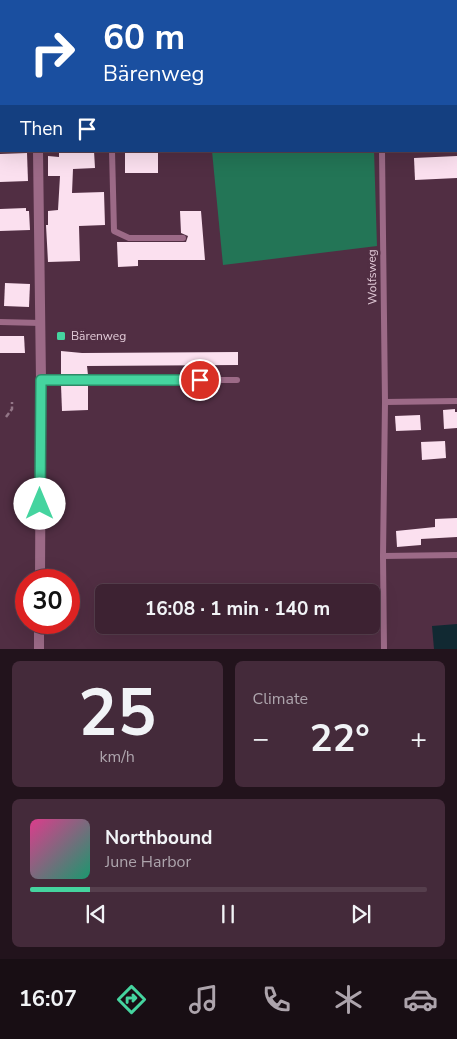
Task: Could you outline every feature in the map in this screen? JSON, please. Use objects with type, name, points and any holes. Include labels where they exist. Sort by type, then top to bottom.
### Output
[{"type":"street","points":[[38,152],[41,380],[40,569]]},
{"type":"street","points":[[39,634],[39,649]]},
{"type":"lane","points":[[112,152],[114,231],[129,238],[183,238]]},
{"type":"lane","name":"Wolfsweg","points":[[382,152],[385,402],[384,649]]},
{"type":"lane","points":[[0,322],[40,323]]},
{"type":"lane","points":[[41,380],[237,380]]},
{"type":"lane","points":[[385,402],[457,401]]},
{"type":"lane","points":[[383,556],[457,554]]},
{"type":"path","points":[[6,417],[12,409],[12,402]]},
{"type":"green space","points":[[212,152],[374,152],[377,246],[223,265]]},
{"type":"water","points":[[457,624],[457,649],[434,649],[432,626]]},
{"type":"building","points":[[59,152],[94,152],[95,168],[73,169],[72,193],[104,192],[105,225],[79,226],[80,261],[48,262],[46,225],[48,225],[48,211],[58,210],[60,176],[48,176],[48,156],[59,157]]},
{"type":"building","points":[[125,152],[158,152],[158,173],[125,173]]},
{"type":"building","points":[[27,153],[28,181],[0,182],[0,154]]},
{"type":"building","points":[[457,156],[457,178],[415,180],[414,158]]},
{"type":"building","points":[[26,208],[26,211],[29,211],[30,230],[0,231],[0,209]]},
{"type":"building","points":[[180,211],[201,211],[205,260],[138,260],[138,266],[118,267],[117,242],[186,242],[188,236],[181,233]]},
{"type":"building","points":[[5,283],[30,284],[29,307],[4,306]]},
{"type":"building","points":[[0,336],[24,336],[25,353],[0,353]]},
{"type":"building","points":[[61,351],[82,353],[238,352],[238,365],[87,366],[88,375],[61,375]]},
{"type":"building","points":[[61,385],[88,385],[88,410],[62,411]]},
{"type":"building","points":[[455,409],[455,412],[457,412],[457,428],[444,429],[443,410]]},
{"type":"building","points":[[420,415],[421,430],[396,431],[395,416]]},
{"type":"building","points":[[445,441],[446,458],[422,460],[421,442]]},
{"type":"building","points":[[457,518],[457,537],[421,539],[421,545],[397,547],[396,531],[435,527],[435,519]]},
{"type":"place","name":"Bärenweg","points":[[61,336]]},
{"type":"route","points":[[40,504],[41,380],[200,380]]}]
